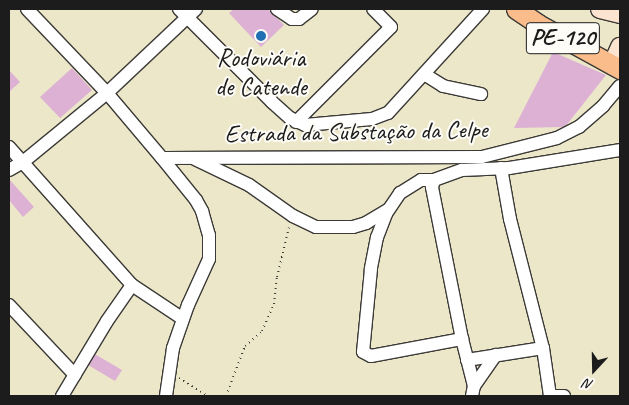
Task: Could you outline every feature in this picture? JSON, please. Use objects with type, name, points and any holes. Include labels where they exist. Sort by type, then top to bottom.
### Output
[{"type":"main road","name":"PE-120","points":[[516,9],[538,24],[616,67]]},
{"type":"street","points":[[27,9],[106,93],[162,158],[196,200],[202,211],[209,235],[208,264],[183,318],[173,348],[166,396]]},
{"type":"street","points":[[277,9],[292,19],[299,19],[312,9]]},
{"type":"street","points":[[296,122],[391,27],[373,9]]},
{"type":"street","points":[[9,170],[23,162],[106,93],[187,12],[272,102],[296,122],[311,124],[384,116],[394,109],[483,9]]},
{"type":"street","points":[[616,67],[620,47]]},
{"type":"street","points":[[424,74],[443,86],[481,94]]},
{"type":"street","name":"Estrada da Substação da Celpe","points":[[162,158],[482,162],[557,138],[579,127],[620,86]]},
{"type":"street","points":[[9,147],[132,285],[183,318]]},
{"type":"street","points":[[462,339],[371,356],[363,352],[366,302],[376,242],[388,210],[400,193],[413,184],[425,179],[434,180],[482,162],[502,168],[620,150]]},
{"type":"street","points":[[191,158],[249,185],[293,216],[316,227],[343,228],[360,225],[388,210]]},
{"type":"street","points":[[502,168],[510,219],[543,348],[550,396],[564,396]]},
{"type":"street","points":[[434,180],[432,187],[473,391]]},
{"type":"street","points":[[62,396],[107,321],[132,285]]},
{"type":"street","points":[[9,305],[75,375]]},
{"type":"street","points":[[467,360],[543,348]]},
{"type":"street","points":[[473,391],[496,355]]},
{"type":"path","points":[[226,396],[244,346],[262,331],[274,304],[277,277],[293,216]]},
{"type":"path","points":[[168,372],[208,396]]},
{"type":"building","name":"Rodoviária de Catende","points":[[234,9],[268,9],[284,25],[261,47],[229,13]]},
{"type":"building","points":[[553,52],[606,75],[565,127],[514,128]]},
{"type":"building","points":[[72,68],[92,90],[60,118],[40,97]]},
{"type":"building","points":[[9,70],[20,82],[9,92]]},
{"type":"building","points":[[9,179],[34,207],[23,217],[9,200]]},
{"type":"building","points":[[93,353],[122,370],[115,381],[88,365]]},
{"type":"place","name":"Rodoviária de Catende","points":[[261,36]]}]
